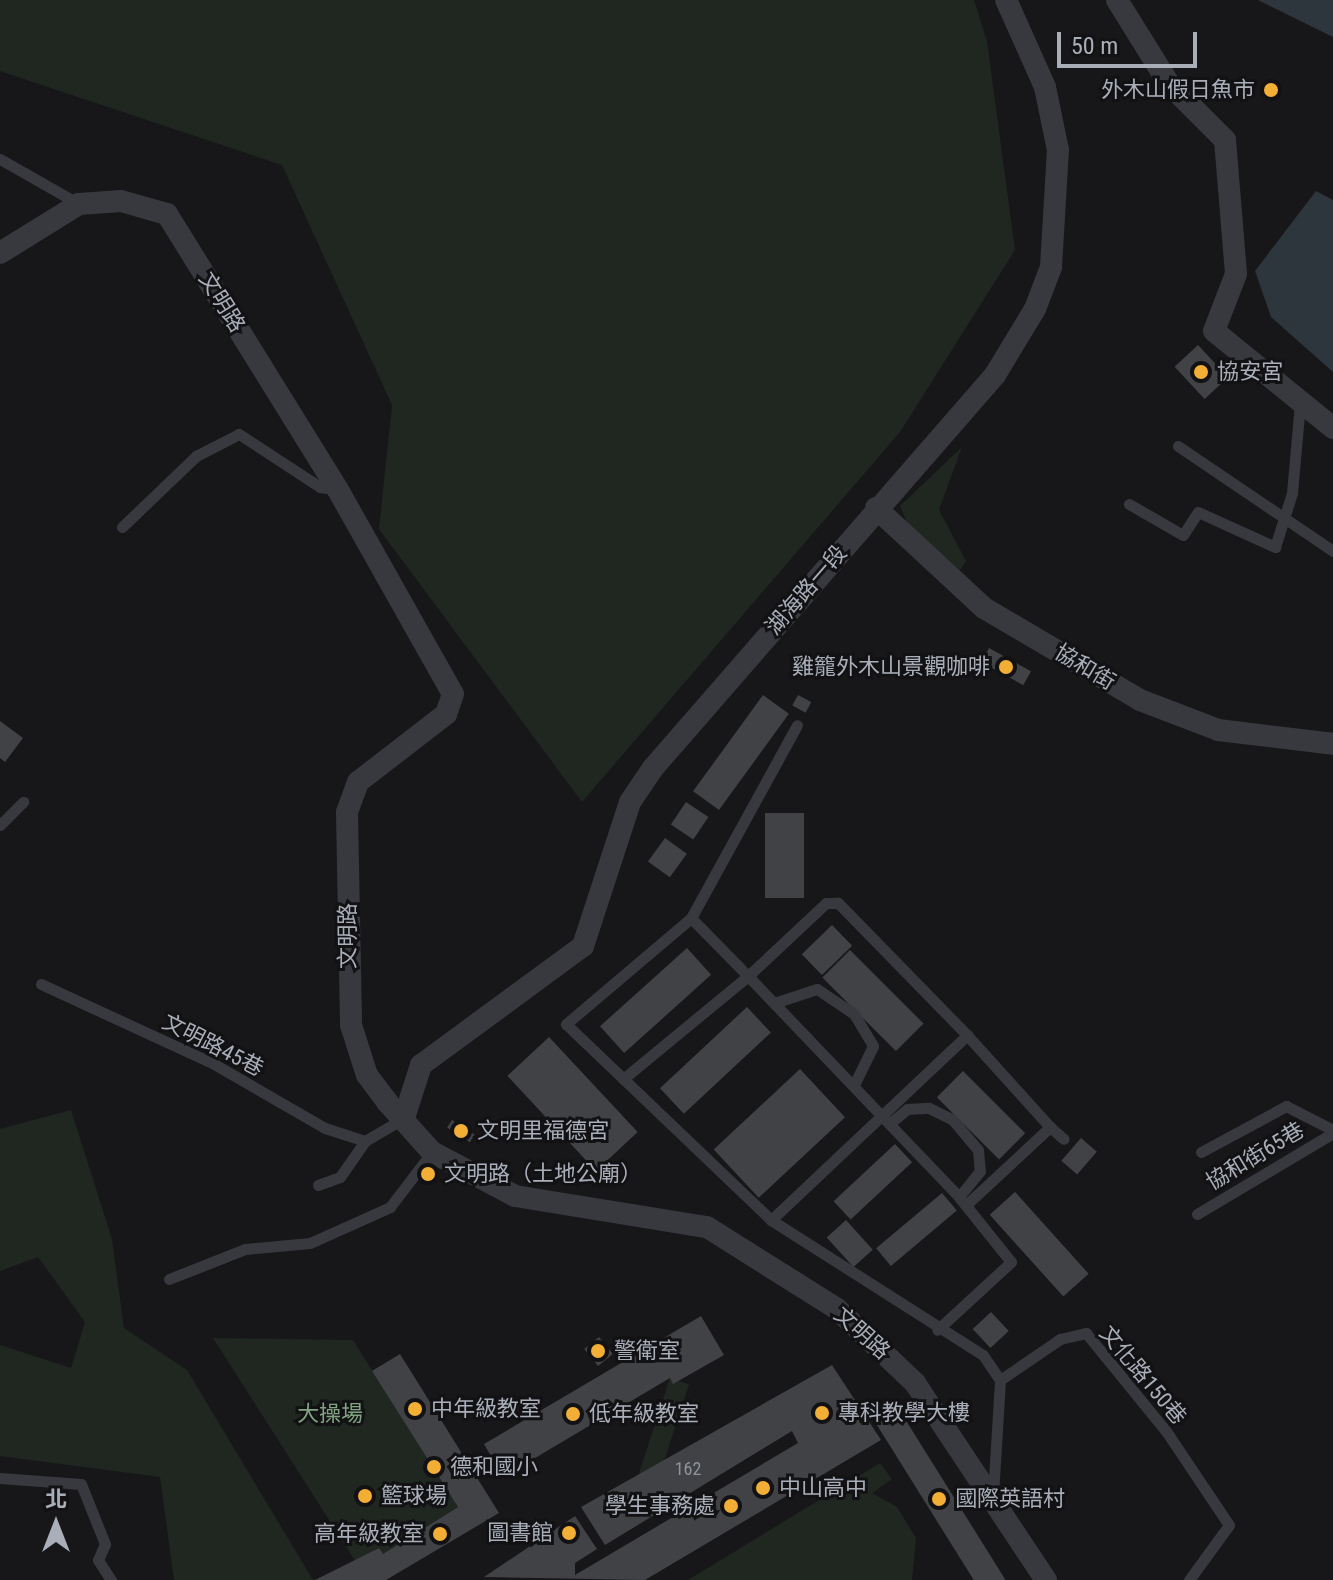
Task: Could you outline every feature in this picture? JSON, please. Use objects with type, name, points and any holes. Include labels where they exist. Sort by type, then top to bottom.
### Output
[{"type":"street","name":"湖海路一段","points":[[404,1118],[421,1065],[583,946],[638,791],[876,508],[995,375],[1035,309],[1051,267],[1058,150],[1045,87],[1006,0]]},
{"type":"street","points":[[1117,0],[1169,84],[1225,140],[1236,274],[1214,331],[1333,428]]},
{"type":"street","name":"文明路","points":[[0,253],[79,204],[121,201],[167,214],[338,490],[453,694],[446,714],[358,782],[347,813],[351,1025],[367,1075],[432,1152],[515,1196],[707,1227],[837,1309],[915,1383],[1046,1580]]},
{"type":"street","name":"協和街","points":[[876,508],[984,608],[1140,700],[1218,730],[1333,744]]},
{"type":"lane","points":[[0,159],[79,204]]},
{"type":"lane","points":[[1129,504],[1183,535],[1198,512],[1275,547],[1287,519],[1300,403]]},
{"type":"lane","points":[[122,527],[196,456],[239,434],[320,487],[338,490]]},
{"type":"lane","points":[[1178,446],[1333,551]]},
{"type":"lane","points":[[797,725],[691,918],[566,1024],[771,1220],[937,1330],[983,1355],[1000,1380],[991,1441],[993,1499]]},
{"type":"lane","points":[[0,825],[23,802]]},
{"type":"lane","points":[[623,1079],[748,976],[826,903],[838,903],[1064,1139]]},
{"type":"lane","points":[[691,918],[963,1201],[1011,1262],[937,1330]]},
{"type":"lane","name":"文明路45巷","points":[[41,984],[214,1064],[325,1128],[365,1141]]},
{"type":"lane","points":[[774,1003],[817,989],[854,1014],[873,1046],[854,1085]]},
{"type":"lane","points":[[771,1220],[888,1121],[967,1035]]},
{"type":"lane","name":"協和街65巷","points":[[1197,1214],[1333,1132],[1286,1106],[1201,1152]]},
{"type":"lane","points":[[888,1121],[907,1109],[929,1108],[952,1119],[979,1160],[980,1171],[963,1201]]},
{"type":"lane","points":[[318,1185],[340,1177],[365,1141],[404,1118]]},
{"type":"lane","points":[[963,1201],[1050,1127]]},
{"type":"lane","points":[[169,1279],[245,1249],[310,1243],[390,1207],[432,1152]]},
{"type":"lane","name":"文化路150巷","points":[[1000,1380],[1060,1339],[1086,1333],[1166,1431],[1229,1525],[1189,1580]]},
{"type":"lane","points":[[0,1478],[81,1484],[105,1544],[98,1560],[111,1580]]},
{"type":"green space","points":[[0,0],[974,0],[987,41],[1015,250],[900,432],[582,802],[379,529],[392,405],[282,165],[0,71]]},
{"type":"green space","points":[[962,447],[939,510],[966,561],[960,570],[910,529],[900,506]]},
{"type":"green space","points":[[71,1110],[112,1239],[124,1328],[187,1370],[313,1580],[174,1580],[160,1477],[0,1456],[0,1345],[71,1368],[85,1322],[38,1257],[0,1271],[0,1129]]},
{"type":"green space","name":"大操場","points":[[213,1338],[353,1340],[458,1507],[383,1554],[378,1548],[356,1562]]},
{"type":"green space","points":[[670,1378],[689,1384],[650,1505],[631,1499]]},
{"type":"green space","points":[[880,1463],[892,1479],[872,1493],[897,1507],[916,1538],[912,1580],[688,1580]]},
{"type":"shaded area","points":[[1258,0],[1333,0],[1333,37]]},
{"type":"shaded area","points":[[1316,191],[1333,200],[1333,372],[1271,317],[1255,271]]},
{"type":"building","name":"協安宮","points":[[1198,345],[1228,377],[1205,399],[1175,367]]},
{"type":"building","name":"雞籠外木山景觀咖啡","points":[[989,648],[1031,671],[1023,685],[981,662]]},
{"type":"building","points":[[763,695],[789,714],[719,810],[693,791]]},
{"type":"building","points":[[798,695],[811,702],[806,713],[792,706]]},
{"type":"building","points":[[0,721],[23,738],[5,762],[0,758]]},
{"type":"building","points":[[686,802],[708,817],[693,839],[671,824]]},
{"type":"building","points":[[765,813],[804,813],[804,898],[765,898]]},
{"type":"building","points":[[665,838],[687,854],[670,877],[648,861]]},
{"type":"building","points":[[832,925],[852,946],[822,975],[802,954]]},
{"type":"building","points":[[687,948],[711,975],[624,1053],[600,1026]]},
{"type":"building","points":[[850,950],[924,1024],[896,1051],[822,978]]},
{"type":"building","points":[[747,1007],[771,1033],[684,1114],[660,1088]]},
{"type":"building","points":[[549,1037],[638,1132],[596,1171],[507,1076]]},
{"type":"building","points":[[800,1069],[845,1117],[759,1198],[714,1149]]},
{"type":"building","points":[[963,1071],[1025,1133],[999,1159],[937,1097]]},
{"type":"building","name":"文明里福德宮","points":[[452,1120],[475,1135],[470,1142],[447,1128]]},
{"type":"building","points":[[1081,1138],[1097,1152],[1077,1174],[1061,1161]]},
{"type":"building","points":[[895,1144],[912,1162],[851,1220],[834,1201]]},
{"type":"building","points":[[1015,1192],[1089,1274],[1063,1296],[990,1215]]},
{"type":"building","points":[[942,1193],[957,1211],[891,1266],[876,1248]]},
{"type":"building","points":[[846,1220],[873,1250],[853,1267],[827,1237]]},
{"type":"building","points":[[991,1312],[1009,1331],[990,1348],[973,1329]]},
{"type":"building","name":"低年級教室","points":[[701,1316],[724,1355],[673,1384],[670,1378],[503,1477],[484,1444]]},
{"type":"building","name":"警衛室","points":[[599,1337],[613,1354],[598,1366],[584,1349]]},
{"type":"building","points":[[400,1354],[499,1513],[386,1580],[315,1580],[379,1548],[383,1554],[458,1507],[372,1371]]},
{"type":"building","points":[[832,1365],[881,1440],[645,1580],[484,1577],[575,1516],[597,1549],[575,1563],[575,1575],[798,1443],[792,1431],[605,1545],[581,1507]]},
{"type":"building","name":"國際英語村","points":[[895,1403],[1005,1579],[974,1580],[872,1417]]},
{"type":"place","name":"外木山假日魚市","points":[[1271,90]]},
{"type":"place","name":"協安宮","points":[[1201,372]]},
{"type":"place","name":"雞籠外木山景觀咖啡","points":[[1006,667]]},
{"type":"place","name":"文明里福德宮","points":[[461,1131]]},
{"type":"place","name":"文明路（土地公廟）","points":[[428,1174]]},
{"type":"place","name":"警衛室","points":[[598,1351]]},
{"type":"place","name":"中年級教室","points":[[415,1409]]},
{"type":"place","name":"專科教學大樓","points":[[822,1413]]},
{"type":"place","name":"低年級教室","points":[[573,1414]]},
{"type":"place","name":"德和國小","points":[[434,1467]]},
{"type":"place","name":"中山高中","points":[[763,1488]]},
{"type":"place","name":"籃球場","points":[[365,1496]]},
{"type":"place","name":"國際英語村","points":[[939,1499]]},
{"type":"place","name":"學生事務處","points":[[731,1506]]},
{"type":"place","name":"圖書館","points":[[569,1533]]},
{"type":"place","name":"高年級教室","points":[[440,1534]]}]
